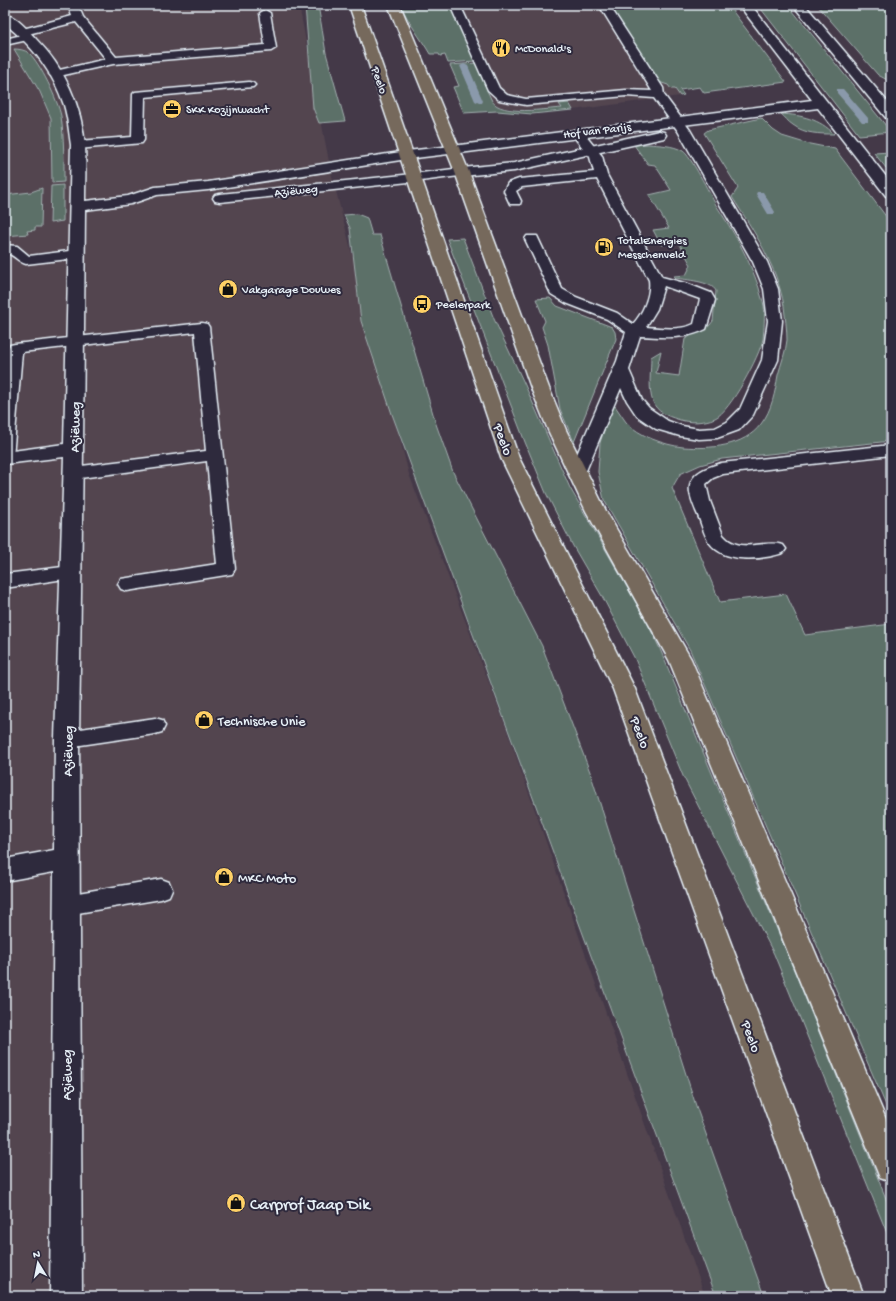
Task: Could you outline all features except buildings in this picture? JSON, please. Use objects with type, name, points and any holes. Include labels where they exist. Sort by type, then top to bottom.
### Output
[{"type":"main road","name":"Peelo","points":[[355,5],[510,458],[624,689],[848,1296]]},
{"type":"main road","points":[[394,5],[462,172],[540,388],[577,473],[596,511],[680,659],[891,1167]]},
{"type":"street","points":[[745,5],[891,193]]},
{"type":"street","points":[[799,5],[891,115]]},
{"type":"street","name":"Aziëweg","points":[[5,18],[26,35],[42,52],[63,86],[71,107],[78,145],[74,461],[66,738],[66,1296]]},
{"type":"street","points":[[877,98],[891,98]]},
{"type":"street","name":"Hof van Parijs","points":[[462,172],[514,167],[591,150],[681,125],[743,112],[822,104]]},
{"type":"street","name":"Hof van Parijs","points":[[452,150],[577,133],[681,125]]},
{"type":"street","points":[[410,166],[452,150]]},
{"type":"street","points":[[410,166],[462,172]]},
{"type":"street","name":"Aziëweg","points":[[131,200],[154,205],[410,166]]},
{"type":"street","name":"Aziëweg","points":[[77,206],[131,200],[155,191],[410,166]]},
{"type":"street","points":[[5,457],[74,461]]},
{"type":"street","points":[[5,870],[66,859]]},
{"type":"lane","points":[[73,5],[78,18],[113,61]]},
{"type":"lane","points":[[456,5],[494,90],[503,98],[526,102],[626,93],[658,95]]},
{"type":"lane","points":[[604,5],[657,88],[658,95],[681,125],[760,262],[771,289],[775,321],[770,360],[747,411],[733,426],[717,432],[699,434],[680,431],[662,425],[643,412],[635,401],[621,369]]},
{"type":"lane","points":[[55,74],[113,61],[270,48],[265,13]]},
{"type":"lane","points":[[5,42],[78,18]]},
{"type":"lane","points":[[78,145],[138,140],[139,94],[249,85]]},
{"type":"lane","points":[[577,133],[596,156],[601,175],[656,280],[657,288],[650,310],[644,320],[634,331],[621,369],[577,473]]},
{"type":"lane","points":[[515,201],[510,192],[513,186],[519,183],[601,175]]},
{"type":"lane","points":[[532,239],[556,291],[571,300],[612,316],[634,331],[678,333],[691,331],[701,326],[708,300],[706,296],[698,292],[656,280]]},
{"type":"lane","points":[[5,249],[12,249],[26,260],[77,254]]},
{"type":"lane","points":[[5,457],[15,348],[202,327],[226,569],[126,584]]},
{"type":"lane","points":[[777,549],[745,552],[734,551],[717,540],[698,494],[698,483],[707,474],[721,468],[891,450]]},
{"type":"lane","points":[[74,461],[214,455]]},
{"type":"lane","points":[[5,581],[71,572]]},
{"type":"lane","points":[[66,738],[155,726]]},
{"type":"lane","points":[[66,905],[161,889]]},
{"type":"shaded area","points":[[5,5],[299,5],[331,172],[409,474],[503,719],[705,1296],[5,1296]]},
{"type":"shaded area","points":[[450,5],[609,5],[659,82],[675,89],[680,96],[573,110],[562,108],[523,110],[497,107],[492,102],[476,60]]},
{"type":"green space","points":[[305,5],[318,5],[326,53],[345,121],[319,123],[313,108]]},
{"type":"green space","points":[[401,5],[450,5],[475,61],[448,63],[445,55],[440,56],[439,54],[430,54]]},
{"type":"green space","points":[[609,5],[728,5],[786,82],[704,93],[700,87],[680,90],[684,95],[680,96],[675,89],[671,89],[668,85],[659,82]]},
{"type":"green space","points":[[758,5],[788,5],[891,132],[859,135]]},
{"type":"green space","points":[[817,5],[891,5],[891,82],[878,75]]},
{"type":"green space","points":[[14,49],[20,49],[29,53],[43,73],[56,101],[62,124],[64,182],[52,183],[51,118],[40,92]]},
{"type":"green space","points":[[477,63],[490,97],[497,106],[514,110],[536,110],[562,108],[559,104],[569,103],[573,110],[532,114],[497,111],[464,113],[453,87],[459,86],[450,65]]},
{"type":"green space","points":[[781,114],[796,115],[816,121],[834,134],[807,132],[791,124]]},
{"type":"green space","points":[[761,118],[773,130],[782,136],[805,143],[835,149],[891,223],[891,441],[722,459],[700,465],[680,474],[672,488],[720,602],[786,594],[805,635],[891,624],[891,1117],[690,650],[604,500],[598,472],[600,443],[611,407],[615,406],[631,427],[645,436],[668,444],[693,448],[726,445],[745,438],[754,432],[768,413],[785,353],[787,340],[781,291],[764,249],[732,197],[738,188],[704,133],[708,130]]},
{"type":"green space","points":[[648,144],[679,149],[686,154],[700,175],[745,255],[755,277],[764,304],[763,339],[761,347],[744,382],[721,414],[706,421],[686,421],[663,413],[657,408],[651,397],[651,357],[661,351],[656,373],[679,376],[685,339],[710,325],[713,321],[716,291],[704,283],[676,278],[674,276],[686,275],[691,265],[679,243],[661,245],[653,230],[669,228],[649,195],[671,190],[655,165],[648,164],[634,145]]},
{"type":"green space","points":[[891,152],[891,174],[874,153]]},
{"type":"green space","points":[[63,185],[63,221],[50,223],[51,186]]},
{"type":"green space","points":[[42,188],[41,227],[35,227],[35,230],[27,231],[28,234],[5,236],[5,195],[31,192]]},
{"type":"green space","points":[[357,214],[367,218],[372,235],[380,235],[436,424],[453,472],[542,646],[590,772],[697,1109],[764,1296],[716,1296],[392,414],[361,321],[350,228],[344,215]]},
{"type":"green space","points":[[463,238],[494,319],[525,385],[570,488],[646,620],[660,649],[799,982],[891,1211],[891,1243],[774,954],[683,776],[635,659],[602,596],[573,546],[546,493],[447,239]]},
{"type":"green space","points":[[550,298],[557,306],[612,327],[615,332],[616,339],[574,442],[560,409],[548,345],[542,327],[545,321],[536,299]]},
{"type":"waterway","points":[[464,66],[479,101]]},
{"type":"waterway","points":[[840,91],[865,120]]},
{"type":"waterway","points":[[760,194],[771,212]]},
{"type":"place","name":"McDonald's","points":[[501,48]]},
{"type":"place","name":"SKK Kozijnwacht","points":[[172,109]]},
{"type":"place","name":"TotalEnergies Messchenveld","points":[[604,247]]},
{"type":"place","name":"Vakgarage Douwes","points":[[228,289]]},
{"type":"place","name":"Peelerpark","points":[[422,304]]},
{"type":"place","name":"Technische Unie","points":[[204,720]]},
{"type":"place","name":"MKC Moto","points":[[224,877]]},
{"type":"place","name":"Carprof Jaap Dik","points":[[236,1203]]}]
